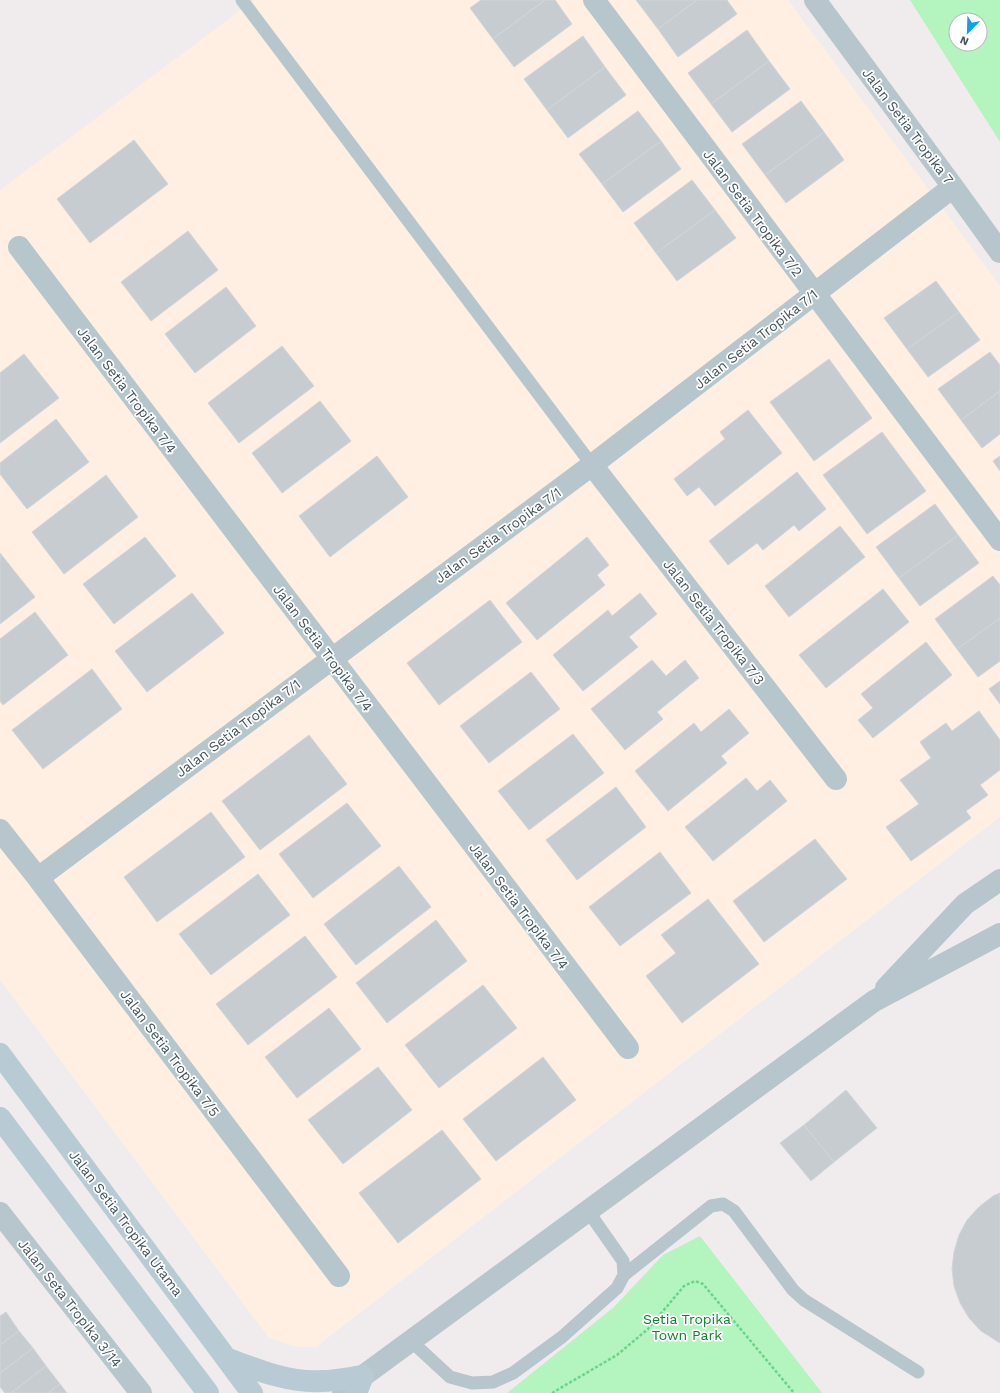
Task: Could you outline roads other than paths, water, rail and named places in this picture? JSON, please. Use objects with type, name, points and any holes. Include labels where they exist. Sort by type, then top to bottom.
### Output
[{"type":"main road","name":"Jalan Setia Tropika Utama","points":[[0,1054],[252,1393]]},
{"type":"main road","points":[[0,1118],[208,1393]]},
{"type":"main road","points":[[226,1358],[262,1372],[292,1380],[322,1381],[359,1385]]},
{"type":"main road","points":[[190,1368],[204,1393]]},
{"type":"street","name":"Jalan Setia Tropika 7/2","points":[[594,0],[1000,540]]},
{"type":"street","name":"Jalan Setia Tropika 7","points":[[815,0],[1000,252]]},
{"type":"street","name":"Jalan Setia Tropika 7/1","points":[[38,878],[592,465],[953,187]]},
{"type":"street","name":"Jalan Setia Tropika 7/4","points":[[19,247],[330,659],[628,1048]]},
{"type":"street","name":"Jalan Setia Tropika 7/3","points":[[592,465],[836,779]]},
{"type":"street","name":"Jalan Setia Tropika 7/5","points":[[0,830],[38,878],[339,1276]]},
{"type":"street","points":[[874,1001],[965,904],[1000,880]]},
{"type":"street","points":[[343,1393],[359,1385],[411,1341],[874,1001],[1000,934]]},
{"type":"street","name":"Jalan Seta Tropika 3/14","points":[[0,1213],[141,1393]]},
{"type":"lane","points":[[242,0],[592,465]]},
{"type":"lane","points":[[411,1341],[450,1377],[472,1383],[493,1382],[513,1373],[562,1337],[617,1288],[624,1275],[711,1206],[723,1204],[734,1211],[793,1290],[804,1300],[918,1372]]},
{"type":"lane","points":[[588,1211],[623,1261],[624,1275]]},
{"type":"park label","name":"Setia Tropika Town Park","points":[[687,1328]]}]
